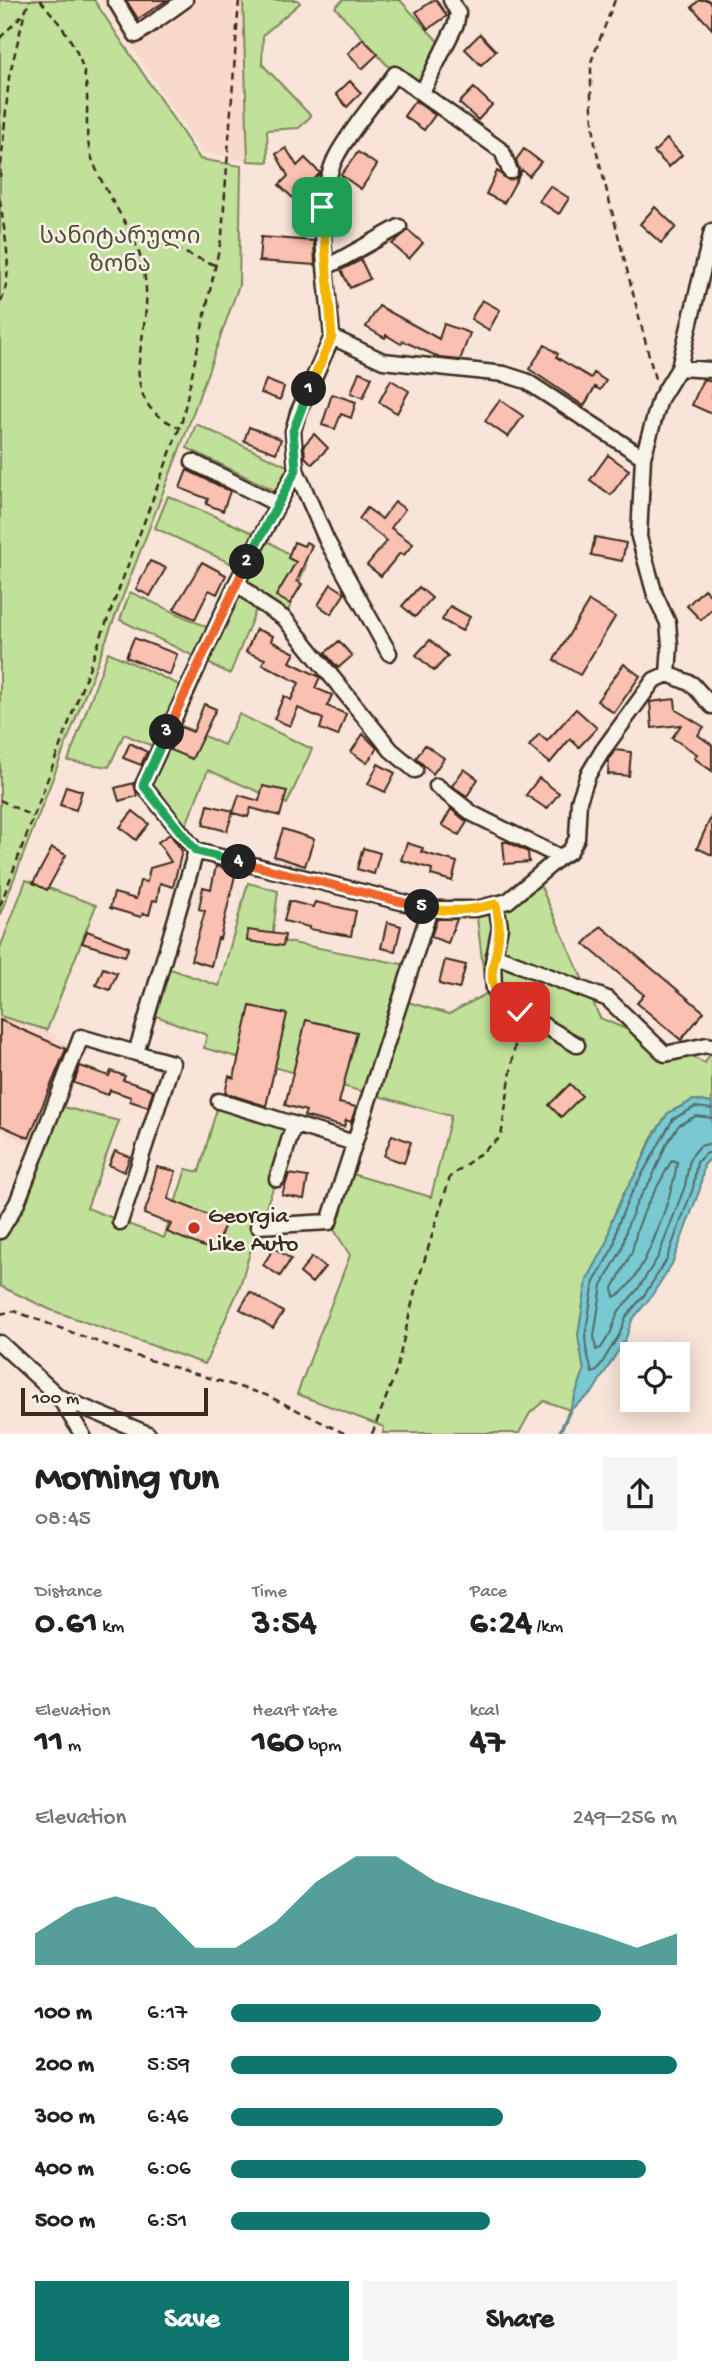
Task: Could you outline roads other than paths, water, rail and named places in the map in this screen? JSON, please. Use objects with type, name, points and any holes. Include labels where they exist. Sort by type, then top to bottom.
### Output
[{"type":"street","points":[[115,0],[136,35],[185,0]]},
{"type":"street","points":[[422,93],[456,24],[458,13],[451,0]]},
{"type":"street","points":[[389,653],[327,541],[296,470],[293,431],[298,413],[332,337],[322,207],[326,185],[337,155],[395,74],[502,151],[510,171]]},
{"type":"street","points":[[327,267],[399,227]]},
{"type":"street","points":[[668,674],[668,622],[656,595],[639,537],[643,457],[660,399],[679,368],[712,231]]},
{"type":"street","points":[[332,337],[383,361],[504,374],[526,382],[643,457]]},
{"type":"street","points":[[679,368],[712,370]]},
{"type":"street","points":[[193,462],[277,504]]},
{"type":"street","points":[[296,470],[237,582],[143,785],[196,851],[430,909],[476,909],[509,901],[575,846],[579,801],[588,775],[654,680],[668,674],[692,684],[712,706]]},
{"type":"street","points":[[237,582],[259,602],[285,619],[391,750],[415,770]]},
{"type":"street","points":[[437,786],[473,814],[561,857]]},
{"type":"street","points":[[136,1052],[196,851]]},
{"type":"street","points":[[496,904],[500,927],[494,955],[494,989],[504,1002],[577,1045]]},
{"type":"street","points":[[258,1226],[329,1222],[430,909]]},
{"type":"street","points":[[494,955],[608,999],[664,1054],[712,1046]]},
{"type":"street","points":[[0,1231],[17,1203],[81,1037],[172,1063],[120,1223]]},
{"type":"street","points":[[219,1101],[354,1143]]},
{"type":"street","points":[[277,1179],[294,1124]]},
{"type":"street","points":[[0,1343],[59,1397],[82,1433]]},
{"type":"street","points":[[59,1397],[148,1433]]},
{"type":"water","points":[[694,1100],[712,1103],[712,1157],[704,1165],[700,1189],[672,1264],[632,1320],[626,1338],[620,1342],[620,1348],[592,1393],[570,1410],[584,1371],[578,1335],[587,1280],[607,1243],[611,1222],[623,1195],[668,1113]]},
{"type":"waterway","points":[[559,1434],[570,1410]]},
{"type":"place","name":"Georgia Like Auto","points":[[194,1228]]},
{"type":"park label","name":"სანიტარული ზონა","points":[[120,249]]}]
